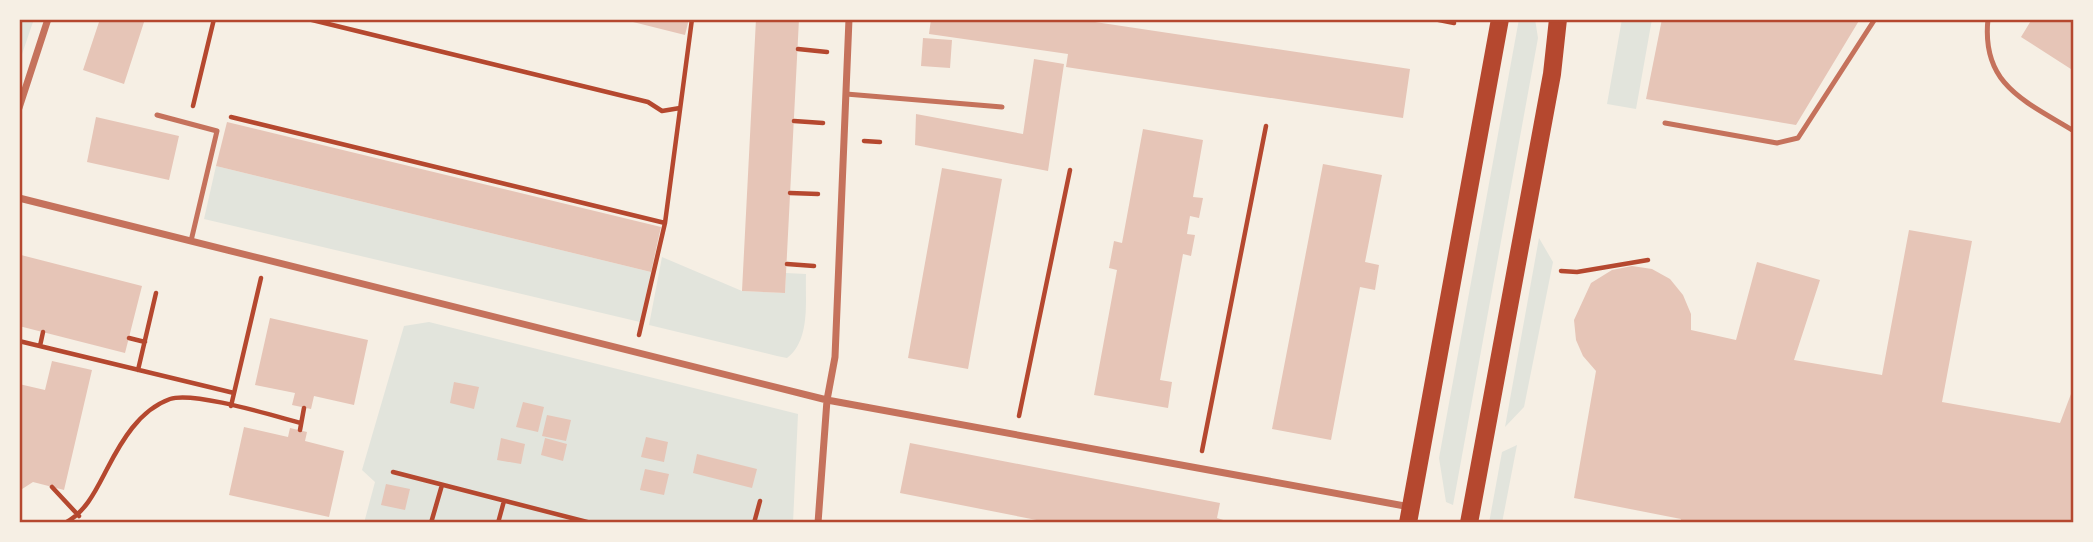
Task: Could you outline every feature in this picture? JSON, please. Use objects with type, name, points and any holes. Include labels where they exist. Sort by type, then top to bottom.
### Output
[{"type":"main road","points":[[1409,515],[1500,19]]},
{"type":"main road","points":[[1469,523],[1552,74],[1558,19]]},
{"type":"street","points":[[19,108],[48,19]]},
{"type":"street","points":[[818,523],[827,401],[835,357],[849,19]]},
{"type":"street","points":[[19,198],[827,401],[1199,467],[1409,515]]},
{"type":"lane","points":[[1665,123],[1777,143],[1797,138],[1875,19]]},
{"type":"lane","points":[[1987,19],[1985,41],[1991,66],[2010,89],[2074,131]]},
{"type":"lane","points":[[846,94],[1002,107]]},
{"type":"lane","points":[[157,115],[217,131],[191,241]]},
{"type":"path","points":[[189,124],[214,19]]},
{"type":"path","points":[[308,19],[648,102],[662,111],[680,107]]},
{"type":"path","points":[[635,352],[665,223],[692,19]]},
{"type":"path","points":[[1434,19],[1454,23]]},
{"type":"path","points":[[798,50],[827,52]]},
{"type":"path","points":[[192,108],[206,111]]},
{"type":"path","points":[[219,114],[665,223]]},
{"type":"path","points":[[794,121],[823,123]]},
{"type":"path","points":[[1199,467],[1265,125]]},
{"type":"path","points":[[1016,433],[1070,170]]},
{"type":"path","points":[[790,193],[818,194]]},
{"type":"path","points":[[231,406],[265,260]]},
{"type":"path","points":[[1561,271],[1577,272],[1648,260]]},
{"type":"path","points":[[787,264],[814,266]]},
{"type":"path","points":[[138,370],[156,293]]},
{"type":"path","points":[[40,346],[43,332]]},
{"type":"path","points":[[129,338],[145,342]]},
{"type":"path","points":[[19,341],[234,393]]},
{"type":"path","points":[[65,523],[79,516],[123,437],[144,415],[171,399],[191,397],[302,423]]},
{"type":"path","points":[[300,430],[304,408]]},
{"type":"path","points":[[393,472],[591,523]]},
{"type":"path","points":[[431,523],[442,485]]},
{"type":"path","points":[[52,487],[79,516]]},
{"type":"path","points":[[498,523],[504,501]]},
{"type":"path","points":[[754,523],[760,501]]},
{"type":"shaded area","points":[[19,19],[34,19],[19,63]]},
{"type":"shaded area","points":[[1519,19],[1535,19],[1538,38],[1453,505],[1446,502],[1439,458]]},
{"type":"shaded area","points":[[1622,19],[1652,19],[1636,109],[1607,104]]},
{"type":"shaded area","points":[[216,166],[651,272],[640,322],[204,219]]},
{"type":"shaded area","points":[[1539,238],[1553,262],[1524,407],[1505,427]]},
{"type":"shaded area","points":[[662,257],[742,291],[785,293],[786,273],[806,274],[805,319],[795,350],[787,358],[649,325]]},
{"type":"shaded area","points":[[429,322],[798,414],[793,523],[364,523],[375,482],[362,470],[404,326]]},
{"type":"shaded area","points":[[1517,445],[1502,523],[1489,523],[1502,452]]},
{"type":"building","points":[[100,19],[145,19],[124,84],[83,70]]},
{"type":"building","points":[[621,19],[689,19],[685,35]]},
{"type":"building","points":[[756,19],[799,19],[785,293],[742,291]]},
{"type":"building","points":[[931,19],[1075,19],[1410,69],[1403,118],[1066,67],[1068,54],[929,34]]},
{"type":"building","points":[[1662,19],[1860,19],[1796,125],[1646,99]]},
{"type":"building","points":[[2032,19],[2074,19],[2074,71],[2021,37]]},
{"type":"building","points":[[923,38],[952,40],[950,68],[921,66]]},
{"type":"building","points":[[1034,59],[1064,64],[1048,171],[915,145],[916,114],[1023,134]]},
{"type":"building","points":[[96,117],[179,136],[169,180],[87,162]]},
{"type":"building","points":[[227,122],[661,227],[651,272],[216,166]]},
{"type":"building","points":[[1143,129],[1203,140],[1193,197],[1203,198],[1199,218],[1190,216],[1187,234],[1195,235],[1191,256],[1183,254],[1160,380],[1172,382],[1168,408],[1094,395],[1117,270],[1109,268],[1114,241],[1122,243]]},
{"type":"building","points":[[1323,164],[1382,175],[1365,262],[1379,265],[1375,290],[1360,287],[1331,440],[1272,429]]},
{"type":"building","points":[[942,168],[1002,179],[968,369],[908,358]]},
{"type":"building","points":[[1909,230],[1972,241],[1942,402],[2060,423],[2074,386],[2074,523],[1680,523],[1681,519],[1574,498],[1596,371],[1583,356],[1576,340],[1574,320],[1591,283],[1612,270],[1632,266],[1652,269],[1670,279],[1683,295],[1691,314],[1691,330],[1736,340],[1757,262],[1820,280],[1794,360],[1882,375]]},
{"type":"building","points":[[21,255],[142,286],[125,353],[19,326]]},
{"type":"building","points":[[270,318],[368,340],[354,405],[314,396],[311,409],[292,405],[295,393],[255,385]]},
{"type":"building","points":[[52,361],[92,370],[64,490],[33,482],[19,491],[19,384],[45,390]]},
{"type":"building","points":[[454,382],[479,387],[474,409],[450,403]]},
{"type":"building","points":[[523,402],[544,407],[538,432],[516,427]]},
{"type":"building","points":[[547,415],[571,420],[566,441],[542,436]]},
{"type":"building","points":[[244,427],[288,437],[290,428],[307,432],[305,441],[344,451],[329,517],[229,495]]},
{"type":"building","points":[[646,437],[668,442],[664,462],[641,457]]},
{"type":"building","points":[[501,438],[525,444],[521,464],[497,460]]},
{"type":"building","points":[[545,438],[567,444],[563,461],[541,455]]},
{"type":"building","points":[[910,443],[1220,503],[1217,518],[1233,523],[1052,523],[900,493]]},
{"type":"building","points":[[697,454],[757,469],[752,488],[693,473]]},
{"type":"building","points":[[645,469],[669,474],[664,495],[640,490]]},
{"type":"building","points":[[386,484],[410,489],[405,510],[381,505]]}]
